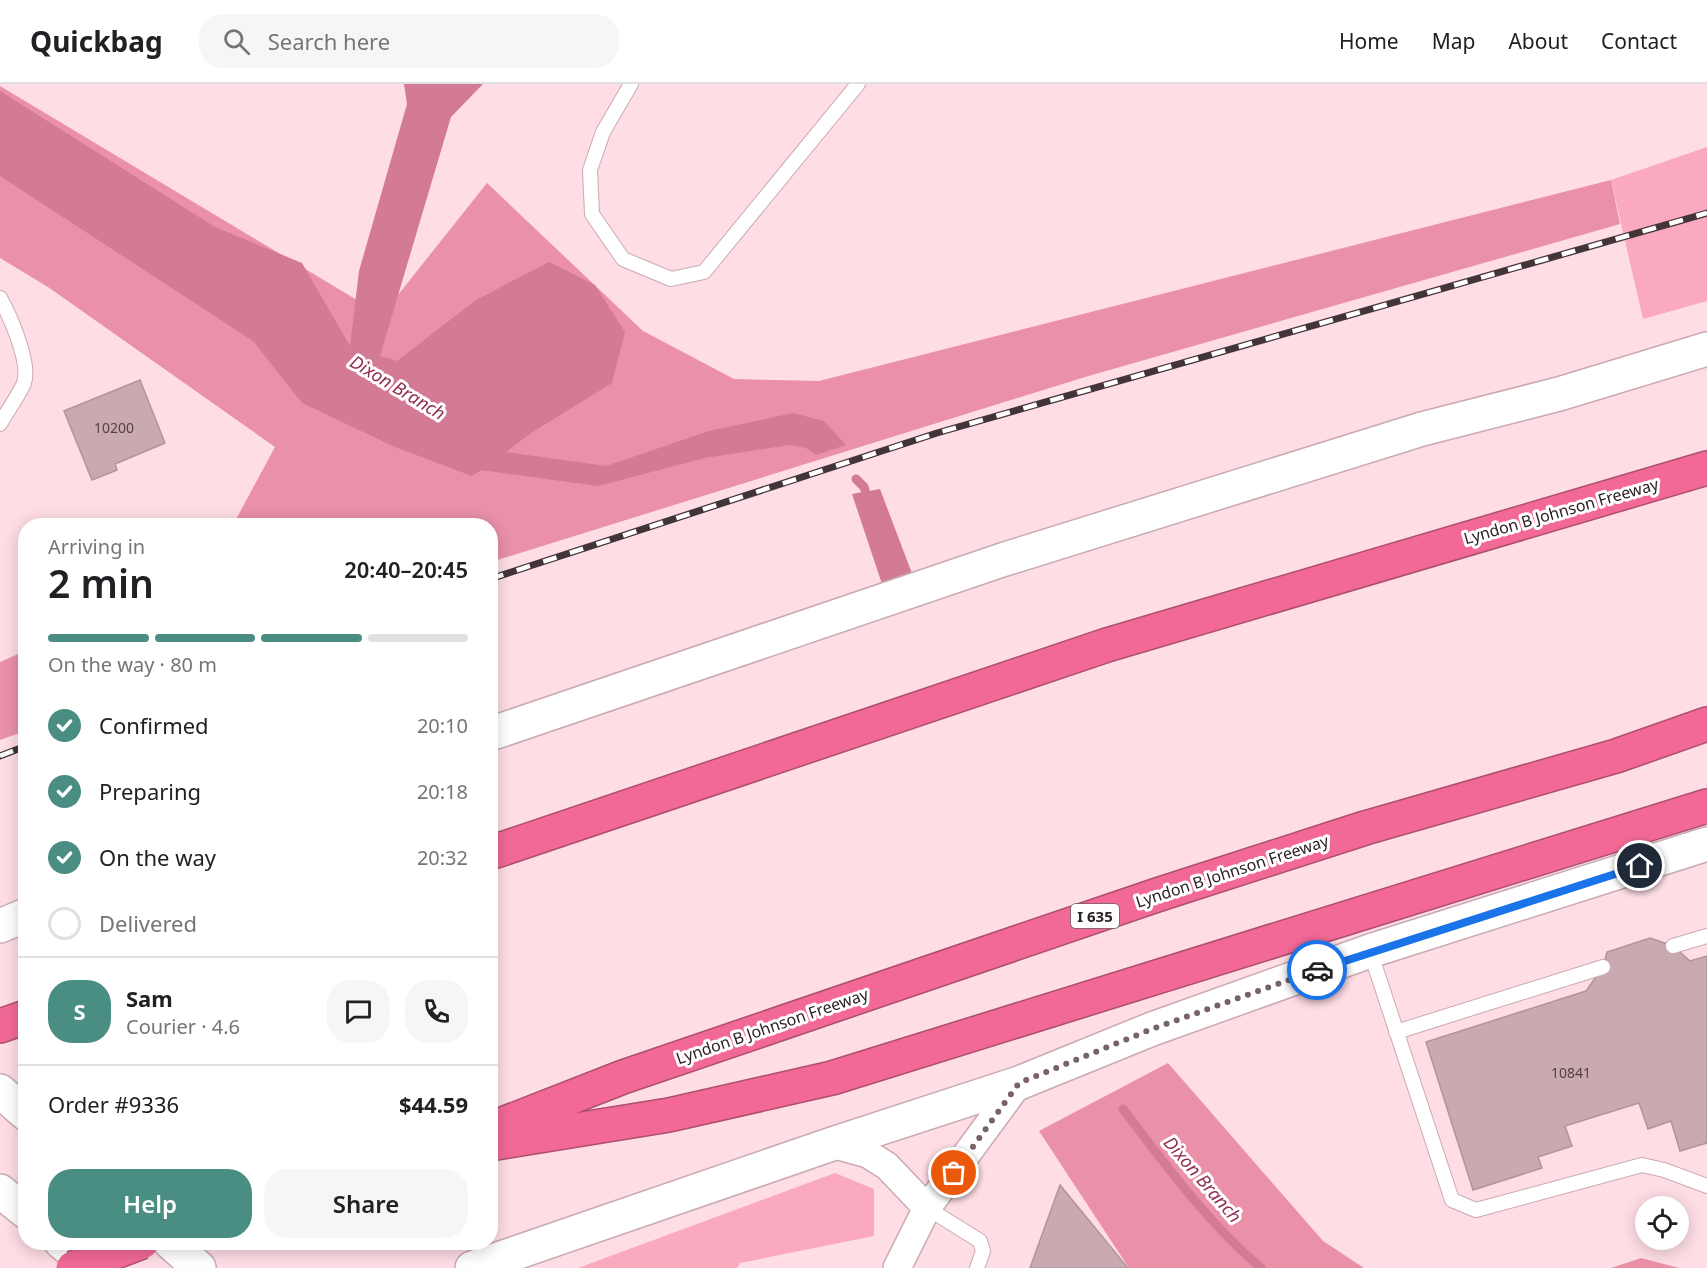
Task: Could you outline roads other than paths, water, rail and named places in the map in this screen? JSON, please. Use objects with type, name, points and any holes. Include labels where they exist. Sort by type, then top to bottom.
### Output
[{"type":"highway","name":"Lyndon B Johnson Freeway","points":[[498,850],[1107,645],[1699,469]]},
{"type":"highway","name":"Lyndon B Johnson Freeway","points":[[498,1126],[623,1077],[1156,895],[1365,828],[1616,756],[1707,724]]},
{"type":"highway","points":[[498,1143],[669,1115],[832,1078],[1707,806]]},
{"type":"highway","points":[[0,1026],[18,1020]]},
{"type":"highway","points":[[74,1268],[121,1250]]},
{"type":"main road","points":[[498,731],[840,614],[1281,471],[1707,349]]},
{"type":"main road","points":[[472,1268],[832,1144],[1019,1083],[1152,1029],[1370,951],[1707,844]]},
{"type":"main road","points":[[0,926],[18,918]]},
{"type":"main road","points":[[0,1091],[18,1107]]},
{"type":"main road","points":[[0,1191],[18,1206]]},
{"type":"main road","points":[[71,1250],[93,1268]]},
{"type":"main road","points":[[179,1250],[199,1268]]},
{"type":"street","points":[[897,1268],[927,1208],[1019,1083]]},
{"type":"street","points":[[832,1144],[868,1154],[887,1166],[927,1208]]},
{"type":"lane","points":[[631,84],[603,132],[590,171],[592,214],[623,259],[671,279],[704,272],[858,84]]},
{"type":"lane","points":[[0,298],[7,310],[26,366],[24,382],[0,424]]},
{"type":"lane","points":[[1673,946],[1707,936]]},
{"type":"lane","points":[[1370,951],[1452,1200],[1476,1210],[1642,1165],[1664,1170],[1707,1186]]},
{"type":"lane","points":[[1396,1032],[1603,967]]},
{"type":"lane","points":[[927,1208],[980,1242],[983,1251],[977,1268]]},
{"type":"water","points":[[404,84],[483,84],[451,117],[380,356],[397,361],[476,300],[549,262],[595,285],[625,332],[612,383],[531,433],[506,452],[606,466],[709,431],[793,413],[824,421],[846,445],[816,455],[806,448],[789,445],[705,458],[598,486],[481,470],[472,476],[395,447],[302,403],[253,341],[0,176],[0,91],[215,227],[302,263],[350,346],[359,271],[407,104]]},
{"type":"water","points":[[880,489],[916,584],[885,593],[852,494]]},
{"type":"waterway","name":"Dixon Branch","points":[[856,479],[864,487],[869,503]]},
{"type":"waterway","name":"Dixon Branch","points":[[1123,1109],[1205,1212],[1261,1268]]},
{"type":"railway","points":[[498,576],[937,433],[1707,213]]},
{"type":"railway","points":[[0,756],[18,749]]}]
